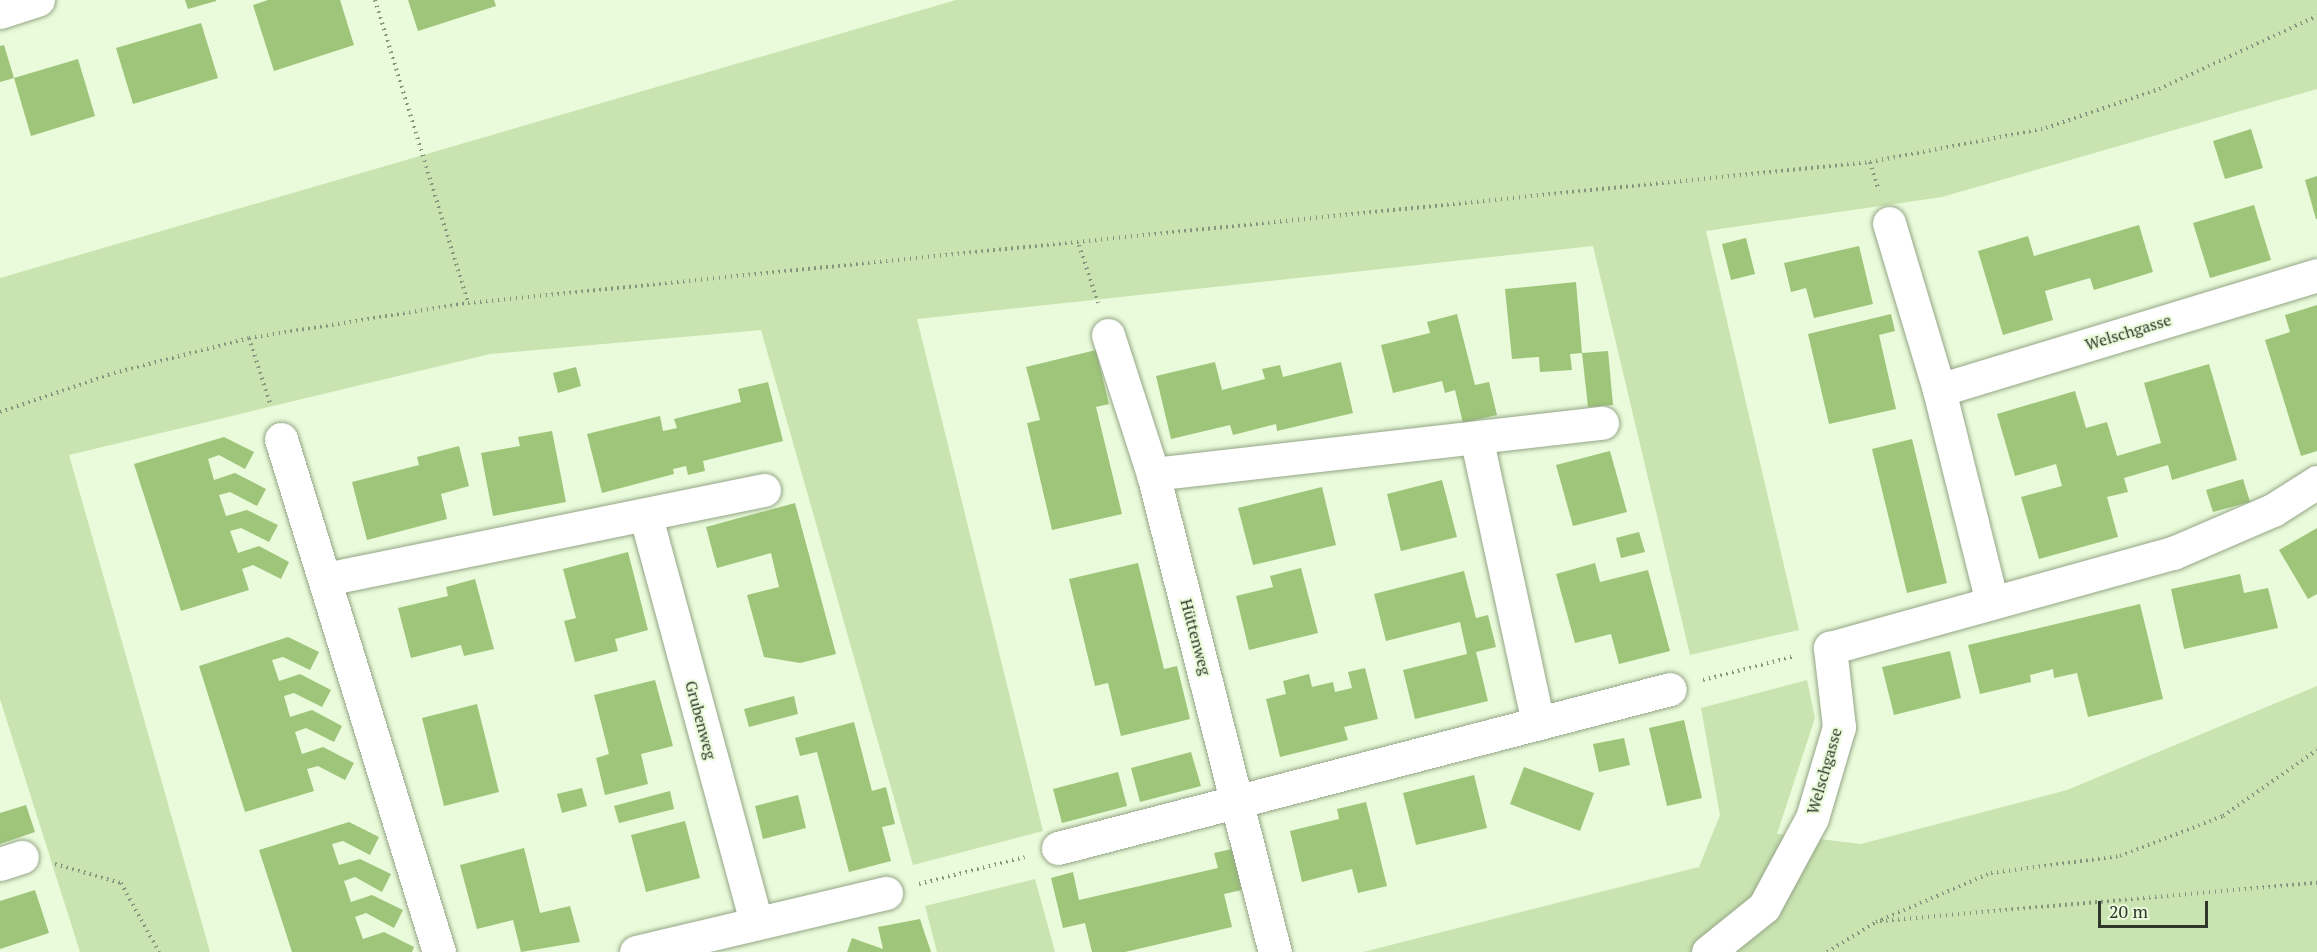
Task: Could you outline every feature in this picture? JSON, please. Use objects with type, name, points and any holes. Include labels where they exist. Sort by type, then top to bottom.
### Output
[{"type":"street","points":[[0,12],[38,0]]},
{"type":"street","points":[[1889,223],[1939,390],[1992,603]]},
{"type":"street","name":"Welschgasse","points":[[1939,390],[2317,274]]},
{"type":"street","name":"Hüttenweg","points":[[1108,335],[1153,474],[1275,952]]},
{"type":"street","points":[[1153,474],[1477,441],[1602,423]]},
{"type":"street","points":[[281,439],[439,952]]},
{"type":"street","points":[[1477,441],[1538,723]]},
{"type":"street","points":[[1830,648],[2172,553],[2273,510],[2317,482]]},
{"type":"street","points":[[326,579],[646,517],[764,490]]},
{"type":"street","name":"Grubenweg","points":[[646,517],[756,922]]},
{"type":"street","name":"Welschgasse","points":[[1708,952],[1764,907],[1812,818],[1839,727],[1830,648]]},
{"type":"street","points":[[1058,848],[1670,689]]},
{"type":"street","points":[[636,952],[886,893]]},
{"type":"path","points":[[375,0],[468,303]]},
{"type":"path","points":[[0,412],[114,373],[249,338],[468,303],[1079,244],[1870,162],[2046,128],[2159,89],[2317,16]]},
{"type":"path","points":[[1079,244],[1108,335]]},
{"type":"path","points":[[249,338],[281,439]]},
{"type":"path","points":[[1670,689],[1830,648]]},
{"type":"path","points":[[1827,952],[1876,922],[1991,873],[2120,856],[2213,820],[2317,750]]},
{"type":"path","points":[[886,893],[1058,848]]},
{"type":"path","points":[[11,860],[121,883],[159,952]]},
{"type":"path","points":[[1876,922],[2317,883]]},
{"type":"green space","points":[[956,0],[2317,0],[2317,89],[1942,197],[1706,231],[1799,630],[1690,655],[1593,246],[917,319],[1043,831],[913,865],[761,330],[490,354],[69,455],[210,952],[80,952],[0,699],[0,278]]},
{"type":"green space","points":[[1807,680],[1815,718],[1777,834],[1861,844],[2067,790],[2317,686],[2317,952],[1363,952],[1699,867],[1720,815],[1701,708]]},
{"type":"green space","points":[[1035,879],[1055,952],[937,952],[925,906]]},
{"type":"building","points":[[185,0],[216,0],[216,1],[188,9]]},
{"type":"building","points":[[268,0],[340,0],[354,45],[274,71],[253,5]]},
{"type":"building","points":[[408,0],[494,0],[496,6],[418,31]]},
{"type":"building","points":[[201,23],[218,78],[133,104],[116,48]]},
{"type":"building","points":[[4,45],[14,78],[0,82],[0,46]]},
{"type":"building","points":[[78,59],[95,116],[31,136],[14,78]]},
{"type":"building","points":[[2251,129],[2263,168],[2225,179],[2213,141]]},
{"type":"building","points":[[2317,176],[2317,219],[2316,219],[2305,180]]},
{"type":"building","points":[[2254,205],[2271,260],[2210,278],[2193,223]]},
{"type":"building","points":[[2139,225],[2153,272],[2094,290],[2090,278],[2045,291],[2053,320],[2003,335],[1978,251],[2028,236],[2034,256]]},
{"type":"building","points":[[1746,238],[1755,274],[1731,280],[1722,244]]},
{"type":"building","points":[[1859,246],[1873,304],[1814,318],[1806,288],[1791,292],[1784,263]]},
{"type":"building","points":[[1576,282],[1582,353],[1570,354],[1572,370],[1540,372],[1539,357],[1512,359],[1505,289]]},
{"type":"building","points":[[2317,305],[2317,451],[2301,456],[2265,340],[2290,332],[2285,315]]},
{"type":"building","points":[[1457,314],[1475,385],[1489,382],[1497,415],[1463,423],[1455,390],[1445,393],[1442,381],[1393,393],[1381,345],[1430,333],[1427,322]]},
{"type":"building","points":[[1891,314],[1895,331],[1879,335],[1896,409],[1829,424],[1808,334]]},
{"type":"building","points":[[1096,350],[1109,404],[1096,407],[1122,514],[1052,530],[1027,423],[1040,420],[1026,367]]},
{"type":"building","points":[[1608,351],[1613,405],[1588,407],[1582,353]]},
{"type":"building","points":[[1215,362],[1222,390],[1265,379],[1262,369],[1280,365],[1283,377],[1341,362],[1353,413],[1277,431],[1276,424],[1233,435],[1230,425],[1171,439],[1156,376]]},
{"type":"building","points":[[2209,364],[2237,460],[2172,480],[2168,465],[2124,478],[2128,492],[2107,497],[2118,537],[2039,559],[2021,497],[2062,486],[2056,464],[2015,476],[1997,414],[2075,391],[2086,428],[2107,422],[2117,456],[2161,443],[2144,383]]},
{"type":"building","points":[[576,367],[581,386],[558,393],[553,373]]},
{"type":"building","points":[[768,382],[783,441],[703,461],[705,471],[688,475],[686,466],[673,469],[674,474],[602,493],[587,434],[660,416],[663,431],[677,428],[674,419],[741,402],[738,389]]},
{"type":"building","points":[[552,431],[566,502],[493,516],[481,453],[520,446],[518,437]]},
{"type":"building","points":[[224,437],[254,452],[245,469],[219,455],[208,459],[214,480],[235,473],[266,489],[257,506],[230,492],[219,495],[226,516],[247,510],[278,525],[269,542],[241,528],[230,531],[238,553],[259,546],[289,562],[281,579],[253,565],[242,569],[249,590],[181,611],[134,464]]},
{"type":"building","points":[[1912,439],[1947,583],[1907,593],[1872,449]]},
{"type":"building","points":[[459,446],[469,486],[441,494],[447,519],[367,540],[352,482],[419,465],[417,457]]},
{"type":"building","points":[[1610,451],[1627,512],[1573,526],[1556,465]]},
{"type":"building","points":[[2243,479],[2250,502],[2213,512],[2206,490]]},
{"type":"building","points":[[1442,480],[1457,537],[1401,551],[1387,494]]},
{"type":"building","points":[[1322,487],[1336,545],[1253,565],[1238,508]]},
{"type":"building","points":[[795,503],[836,654],[800,663],[764,657],[747,595],[779,587],[771,553],[717,568],[706,527]]},
{"type":"building","points":[[2317,528],[2317,594],[2308,599],[2279,550]]},
{"type":"building","points":[[1639,532],[1645,552],[1621,558],[1616,538]]},
{"type":"building","points":[[628,552],[648,630],[615,639],[618,651],[575,662],[564,621],[576,618],[563,569]]},
{"type":"building","points":[[1138,563],[1164,669],[1177,666],[1190,719],[1121,736],[1108,683],[1095,686],[1069,579]]},
{"type":"building","points":[[1595,563],[1600,582],[1648,570],[1670,651],[1619,664],[1611,634],[1575,643],[1556,574]]},
{"type":"building","points":[[1301,568],[1318,633],[1249,650],[1236,596],[1273,587],[1270,576]]},
{"type":"building","points":[[1464,571],[1476,618],[1488,615],[1496,647],[1476,652],[1488,701],[1415,719],[1403,670],[1467,654],[1460,622],[1386,641],[1374,594]]},
{"type":"building","points":[[2240,574],[2244,593],[2268,588],[2278,628],[2184,649],[2171,589]]},
{"type":"building","points":[[475,579],[494,649],[464,656],[461,645],[411,658],[398,608],[448,596],[446,587]]},
{"type":"building","points":[[2140,604],[2163,699],[2088,717],[2077,673],[2054,678],[2053,669],[2030,675],[2031,682],[1980,694],[1968,645]]},
{"type":"building","points":[[288,637],[319,652],[310,670],[283,657],[272,660],[279,681],[300,674],[331,690],[322,707],[294,693],[284,696],[290,717],[312,710],[342,726],[334,742],[306,728],[295,732],[302,754],[323,747],[354,763],[345,780],[318,766],[307,769],[314,791],[245,812],[199,666]]},
{"type":"building","points":[[1950,651],[1961,698],[1894,715],[1882,667]]},
{"type":"building","points":[[1365,668],[1378,719],[1344,727],[1348,740],[1280,757],[1266,699],[1286,694],[1283,681],[1309,674],[1312,687],[1333,682],[1335,692],[1352,688],[1348,672]]},
{"type":"building","points":[[655,680],[673,746],[641,754],[648,784],[605,795],[596,758],[609,754],[594,695]]},
{"type":"building","points":[[794,696],[798,714],[749,727],[744,709]]},
{"type":"building","points":[[477,704],[499,792],[444,806],[422,718]]},
{"type":"building","points":[[1684,720],[1702,798],[1667,806],[1649,728]]},
{"type":"building","points":[[854,722],[872,791],[886,787],[895,824],[882,827],[891,861],[849,872],[817,752],[800,756],[795,738]]},
{"type":"building","points":[[1624,738],[1630,765],[1599,772],[1593,744]]},
{"type":"building","points":[[1191,752],[1201,786],[1140,802],[1131,768]]},
{"type":"building","points":[[1524,767],[1594,793],[1580,831],[1510,804]]},
{"type":"building","points":[[1118,772],[1127,806],[1062,823],[1053,789]]},
{"type":"building","points":[[1474,775],[1487,828],[1416,845],[1403,793]]},
{"type":"building","points":[[582,788],[587,806],[562,813],[557,794]]},
{"type":"building","points":[[670,791],[674,809],[619,823],[614,806]]},
{"type":"building","points":[[798,795],[806,828],[763,839],[755,806]]},
{"type":"building","points":[[1366,802],[1387,886],[1358,893],[1352,869],[1302,882],[1290,831],[1339,819],[1337,809]]},
{"type":"building","points":[[26,805],[35,832],[0,844],[0,813]]},
{"type":"building","points":[[685,821],[700,878],[646,892],[631,835]]},
{"type":"building","points":[[349,822],[379,837],[370,855],[343,841],[332,844],[339,865],[360,859],[391,874],[382,892],[355,877],[344,881],[351,902],[372,895],[403,910],[394,928],[366,913],[355,917],[363,939],[384,932],[414,947],[412,952],[292,952],[259,850]]},
{"type":"building","points":[[524,848],[540,913],[570,906],[580,942],[521,952],[513,920],[477,929],[460,865]]},
{"type":"building","points":[[1232,849],[1242,890],[1224,894],[1232,927],[1125,952],[1092,952],[1085,923],[1063,928],[1051,878],[1073,872],[1079,900],[1218,868],[1214,853]]},
{"type":"building","points":[[35,890],[49,933],[0,949],[0,901]]},
{"type":"building","points":[[920,919],[931,952],[847,952],[852,938],[883,949],[878,927]]}]
